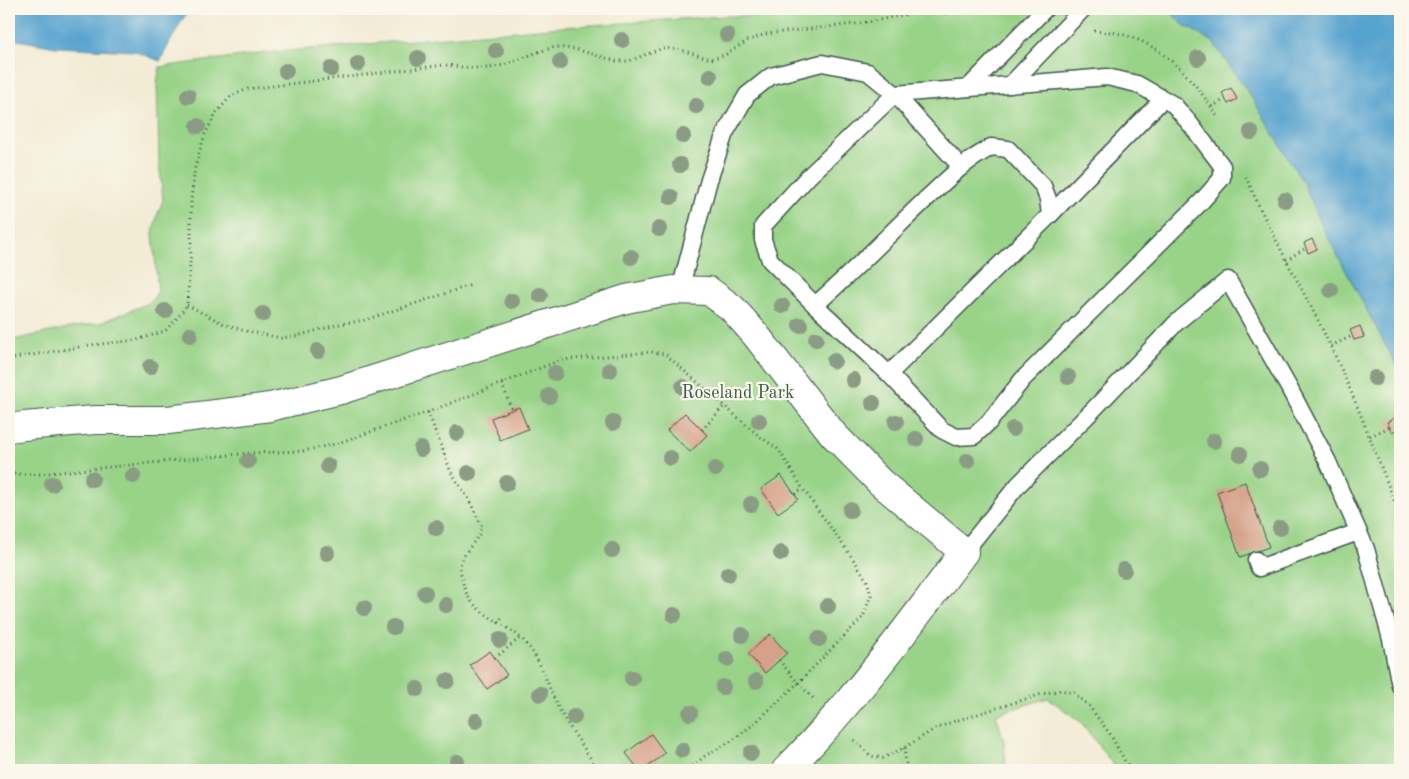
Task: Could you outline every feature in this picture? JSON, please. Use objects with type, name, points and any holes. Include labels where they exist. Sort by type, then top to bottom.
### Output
[{"type":"street","points":[[9,428],[95,420],[168,420],[270,407],[341,390],[626,299],[680,290],[709,291],[732,308],[755,334],[833,434],[880,482],[964,552],[895,644],[833,718],[786,770]]},
{"type":"lane","points":[[968,88],[1044,9]]},
{"type":"lane","points":[[1010,84],[1079,13]]},
{"type":"lane","points":[[680,290],[709,180],[725,133],[747,95],[770,76],[822,64],[868,72],[895,94],[961,167]]},
{"type":"lane","points":[[1107,77],[1137,84],[1174,105],[1191,124],[1222,166],[1222,178],[1194,209],[1024,379],[989,422],[974,436],[956,437],[942,430],[889,374],[770,260],[763,240],[763,226],[784,206],[808,177],[895,94],[1010,84],[1107,77]]},
{"type":"lane","points":[[889,374],[1050,216],[1163,99]]},
{"type":"lane","points":[[815,305],[850,275],[961,167],[991,146],[1008,150],[1043,186],[1048,200],[1050,216]]},
{"type":"lane","points":[[964,552],[1018,485],[1177,322],[1228,280],[1288,386],[1328,462],[1366,549],[1391,640],[1400,686]]},
{"type":"lane","points":[[1256,560],[1259,568],[1358,532]]},
{"type":"path","points":[[9,359],[91,345],[137,340],[165,331],[187,305],[191,250],[191,200],[195,167],[205,134],[217,112],[231,96],[248,89],[445,65],[489,68],[504,65],[556,47],[575,48],[616,61],[629,61],[663,48],[677,48],[711,59],[725,55],[747,41],[764,34],[863,23],[924,11],[934,11],[943,14],[958,9]]},
{"type":"path","points":[[1079,13],[1088,31],[1120,33],[1156,50],[1181,70],[1198,87],[1220,122]]},
{"type":"path","points":[[1212,107],[1225,99]]},
{"type":"path","points":[[1243,169],[1266,222],[1331,346],[1370,436],[1400,516]]},
{"type":"path","points":[[1286,260],[1306,248]]},
{"type":"path","points":[[187,305],[242,330],[281,338],[365,320],[470,285]]},
{"type":"path","points":[[1331,346],[1352,336]]},
{"type":"path","points":[[9,474],[40,474],[250,454],[303,451],[335,444],[428,412],[562,360],[651,352],[665,354],[759,436],[778,449],[803,489],[867,580],[871,595],[863,617],[798,683],[755,723],[687,770]]},
{"type":"path","points":[[502,384],[512,410]]},
{"type":"path","points":[[702,430],[724,405]]},
{"type":"path","points":[[428,412],[451,472],[468,498],[482,527],[480,535],[465,553],[460,567],[463,586],[470,601],[486,615],[521,638],[541,665],[558,706],[597,770]]},
{"type":"path","points":[[1370,436],[1390,427]]},
{"type":"path","points":[[795,494],[803,489]]},
{"type":"path","points":[[498,623],[503,616]]},
{"type":"path","points":[[495,658],[521,638]]},
{"type":"path","points":[[779,660],[798,683],[871,756],[883,758],[904,748],[933,730],[952,722],[1042,694],[1061,690],[1074,693],[1089,706],[1110,734],[1130,770]]},
{"type":"path","points":[[904,748],[907,770]]},
{"type":"green space","name":"Roseland Park","points":[[896,9],[1168,9],[1181,23],[1213,42],[1252,98],[1304,184],[1323,228],[1400,372],[1400,770],[1117,770],[1081,722],[1048,698],[996,714],[1004,741],[1006,770],[9,770],[9,341],[100,323],[149,303],[158,292],[153,233],[163,200],[159,161],[157,82],[160,67],[264,53],[562,27],[725,16],[831,16],[874,13]]},
{"type":"water","points":[[9,9],[190,9],[160,61],[134,51],[56,47],[17,40],[9,36]]},
{"type":"water","points":[[1168,9],[1400,9],[1400,372],[1323,228],[1304,184],[1252,98],[1213,42],[1181,23]]},
{"type":"building","points":[[1231,88],[1237,99],[1228,104],[1222,93]]},
{"type":"building","points":[[1312,239],[1317,249],[1308,253],[1304,243]]},
{"type":"building","points":[[1360,326],[1364,337],[1354,340],[1350,330]]},
{"type":"building","points":[[519,407],[528,429],[500,440],[491,418]]},
{"type":"building","points":[[685,413],[707,435],[690,452],[667,430]]},
{"type":"building","points":[[1397,417],[1400,428],[1392,432],[1387,422]]},
{"type":"building","points":[[781,475],[798,499],[778,513],[761,489]]},
{"type":"building","points":[[1245,482],[1269,547],[1240,557],[1217,492]]},
{"type":"building","points":[[770,634],[787,653],[765,673],[748,654]]},
{"type":"building","points":[[490,651],[507,675],[487,689],[470,665]]},
{"type":"building","points":[[651,734],[665,753],[644,770],[639,770],[626,753]]}]
